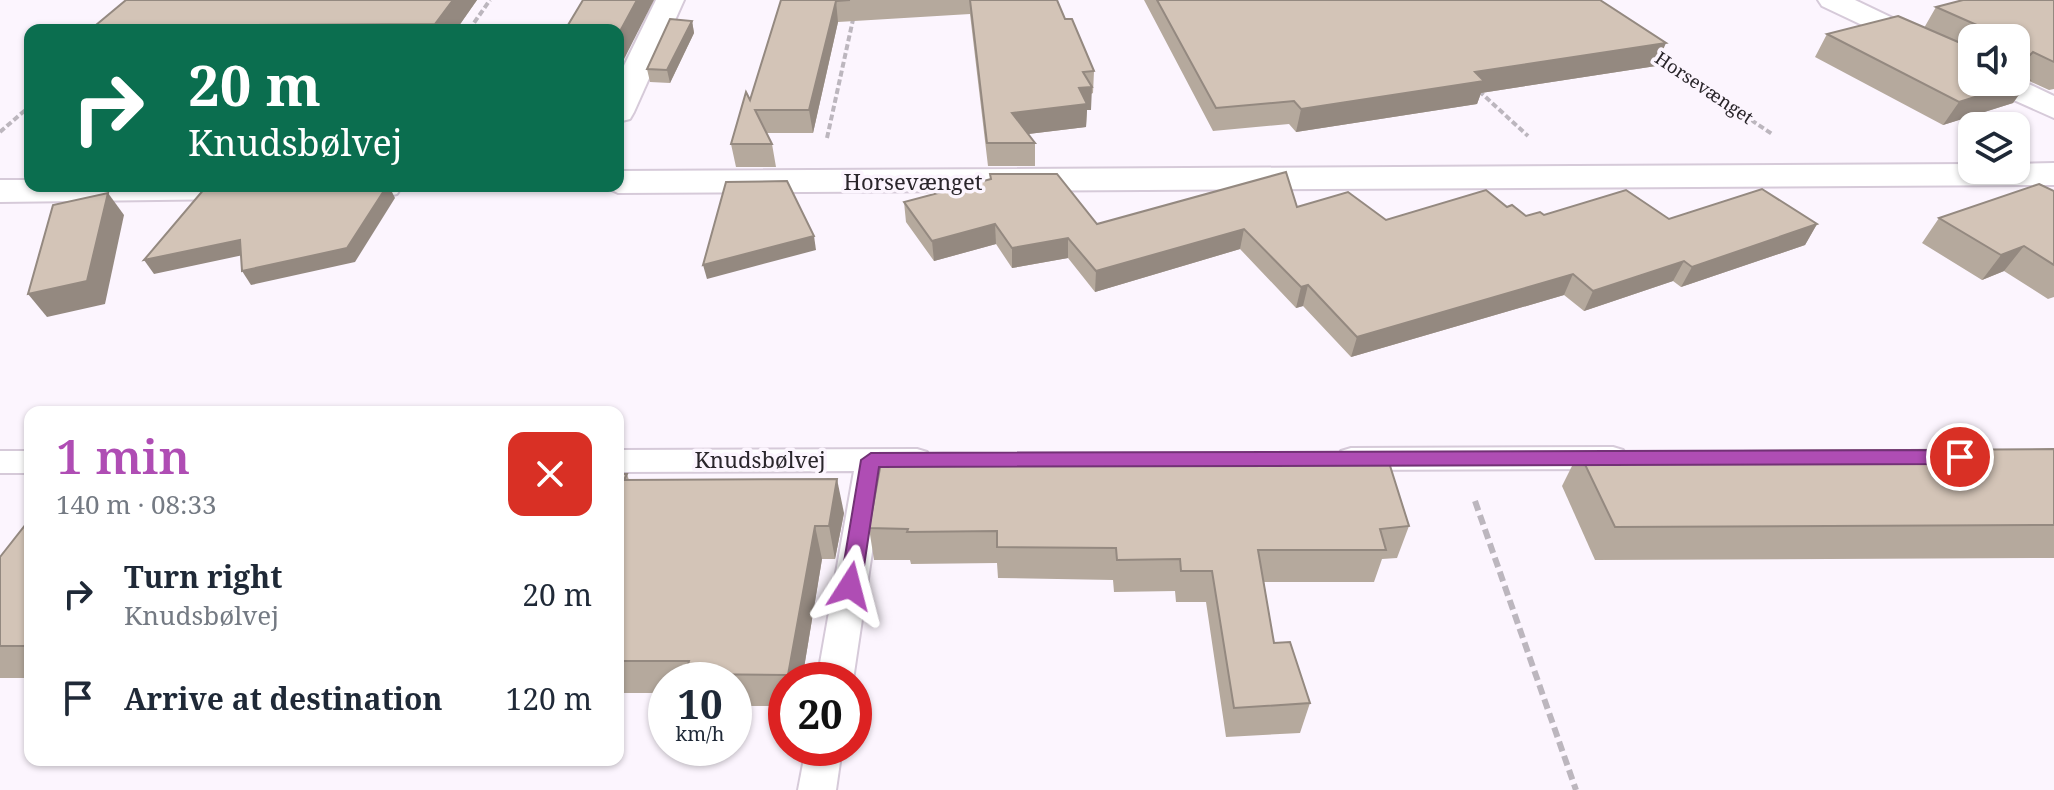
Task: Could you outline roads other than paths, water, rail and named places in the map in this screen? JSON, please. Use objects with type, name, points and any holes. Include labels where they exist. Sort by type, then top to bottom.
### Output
[{"type":"street","points":[[624,99],[670,0]]},
{"type":"street","points":[[1832,0],[1958,61]]},
{"type":"street","points":[[2029,96],[2054,108]]},
{"type":"street","name":"Horsevænget","points":[[624,182],[2054,174]]},
{"type":"street","points":[[0,191],[24,191]]},
{"type":"lane","points":[[1316,459],[1647,458]]},
{"type":"lane","points":[[838,662],[871,460]]},
{"type":"lane","name":"Knudsbølvej","points":[[624,461],[950,460]]},
{"type":"lane","points":[[0,462],[24,462]]},
{"type":"lane","points":[[817,790],[821,766]]}]
